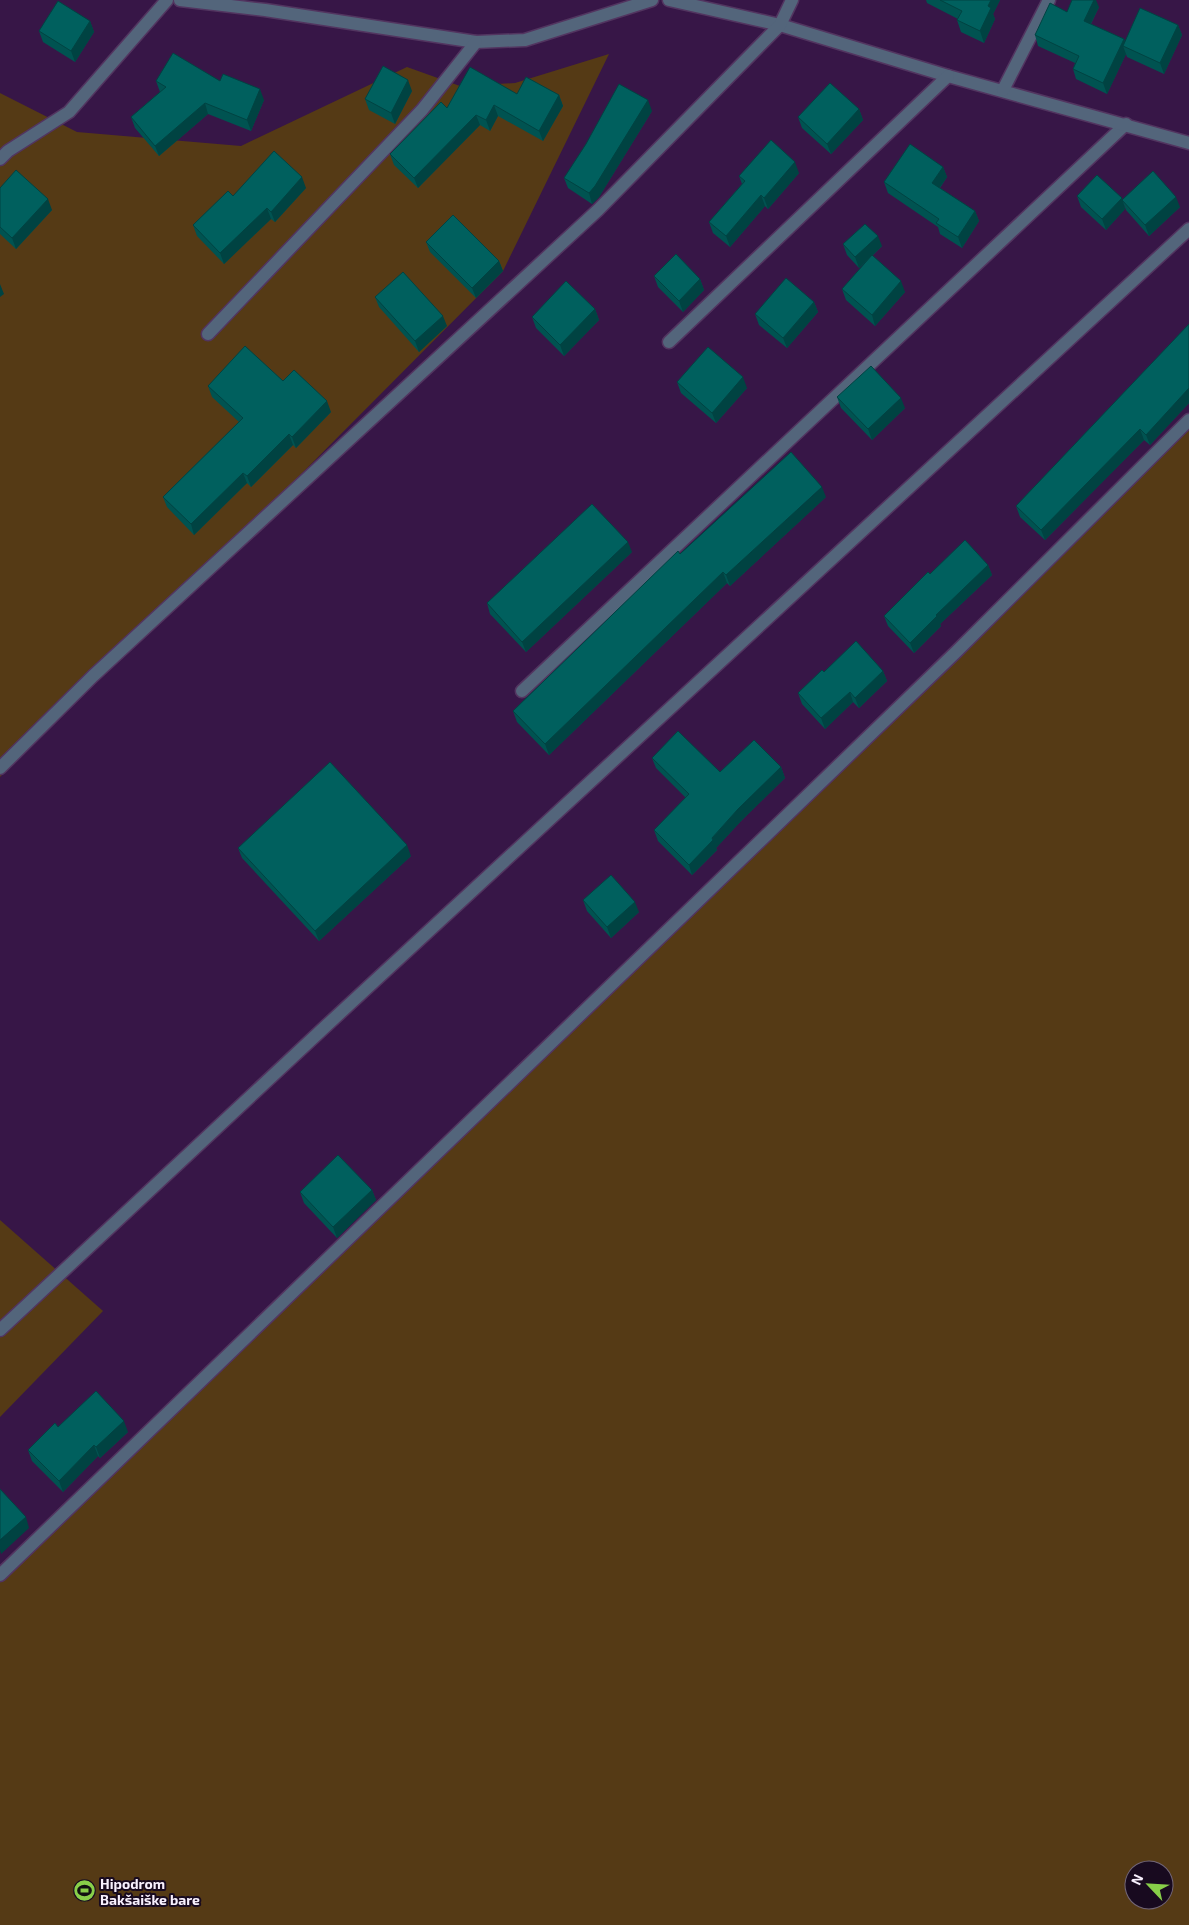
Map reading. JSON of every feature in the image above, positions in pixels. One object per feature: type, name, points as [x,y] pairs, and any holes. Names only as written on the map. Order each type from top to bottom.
[{"type":"street","points":[[0,159],[8,151],[69,112],[167,0]]},
{"type":"street","points":[[180,0],[268,5],[476,42],[525,40],[652,0]]},
{"type":"street","points":[[669,0],[780,25],[948,76],[1189,143]]},
{"type":"street","points":[[0,768],[93,676],[598,210],[780,25],[792,0]]},
{"type":"street","points":[[1003,90],[1049,0]]},
{"type":"street","points":[[208,334],[422,110],[476,42]]},
{"type":"street","points":[[669,342],[948,76]]},
{"type":"street","points":[[522,691],[1126,124]]},
{"type":"street","points":[[0,1330],[327,1025],[1189,229]]},
{"type":"street","points":[[0,1575],[956,652],[1189,420]]},
{"type":"shaded area","points":[[609,54],[503,271],[0,777],[0,93],[77,132],[241,146],[407,67],[460,86],[515,83]]},
{"type":"shaded area","points":[[1189,430],[1189,1925],[0,1925],[0,1566],[1126,484]]},
{"type":"shaded area","points":[[0,1220],[103,1311],[0,1417]]},
{"type":"building","points":[[940,0],[991,0],[988,6],[991,8],[980,31],[957,20],[962,11]]},
{"type":"building","points":[[1072,0],[1094,0],[1084,21],[1124,39],[1103,83],[1073,69],[1079,56],[1035,35],[1050,3],[1067,12]]},
{"type":"building","points":[[58,1],[90,21],[71,51],[39,31]]},
{"type":"building","points":[[1140,8],[1178,25],[1160,63],[1123,46]]},
{"type":"building","points":[[173,53],[220,81],[223,74],[260,89],[247,120],[205,103],[155,146],[131,117],[166,87],[156,81]]},
{"type":"building","points":[[383,66],[408,80],[391,113],[365,99]]},
{"type":"building","points":[[470,67],[517,94],[526,77],[559,95],[539,131],[494,105],[486,120],[476,115],[414,178],[390,154],[441,102],[447,108]]},
{"type":"building","points":[[830,83],[859,109],[827,144],[798,117]]},
{"type":"building","points":[[619,84],[648,100],[589,193],[564,178],[586,144]]},
{"type":"building","points":[[771,140],[795,162],[764,198],[761,195],[726,236],[709,222],[745,181],[739,176]]},
{"type":"building","points":[[910,144],[943,167],[932,183],[975,211],[958,237],[936,223],[939,219],[884,182]]},
{"type":"building","points":[[274,151],[302,177],[271,212],[267,208],[220,253],[193,225],[228,191],[233,196]]},
{"type":"building","points":[[16,170],[48,199],[12,238],[0,227],[0,188]]},
{"type":"building","points":[[1153,171],[1176,197],[1145,225],[1122,200]]},
{"type":"building","points":[[1097,175],[1122,198],[1102,219],[1077,196]]},
{"type":"building","points":[[453,215],[499,261],[472,288],[426,242]]},
{"type":"building","points":[[865,224],[878,236],[855,257],[843,244]]},
{"type":"building","points":[[676,254],[700,279],[679,301],[654,276]]},
{"type":"building","points":[[872,255],[901,281],[872,315],[842,289]]},
{"type":"building","points":[[403,272],[443,316],[415,341],[375,297]]},
{"type":"building","points":[[786,278],[814,302],[783,338],[755,314]]},
{"type":"building","points":[[566,281],[595,309],[560,345],[532,317]]},
{"type":"building","points":[[1189,324],[1189,388],[1146,435],[1140,429],[1041,530],[1016,506]]},
{"type":"building","points":[[245,346],[283,381],[294,370],[327,401],[292,437],[289,434],[247,476],[243,473],[191,524],[163,497],[243,418],[208,386]]},
{"type":"building","points":[[708,347],[743,377],[712,413],[677,382]]},
{"type":"building","points":[[871,366],[901,398],[868,429],[837,397]]},
{"type":"building","points":[[791,452],[822,487],[726,575],[723,572],[545,744],[513,711],[678,551],[680,554]]},
{"type":"building","points":[[592,504],[628,542],[522,642],[487,603]]},
{"type":"building","points":[[965,540],[988,565],[910,643],[884,616],[928,572],[930,574]]},
{"type":"building","points":[[856,641],[883,671],[855,698],[850,692],[821,718],[798,693],[822,670],[824,672]]},
{"type":"building","points":[[678,731],[720,772],[754,740],[781,767],[738,809],[712,838],[713,840],[689,865],[654,830],[689,794],[652,758]]},
{"type":"building","points":[[330,762],[407,845],[315,931],[238,848]]},
{"type":"building","points":[[611,875],[635,902],[607,927],[583,900]]},
{"type":"building","points":[[338,1155],[372,1190],[333,1227],[300,1192]]},
{"type":"building","points":[[96,1391],[124,1421],[96,1447],[94,1445],[59,1481],[28,1450],[55,1423],[58,1427]]},
{"type":"building","points":[[0,1489],[26,1517],[0,1540]]},
{"type":"place","name":"Hipodrom Bakšaiške bare","points":[[84,1891]]}]
